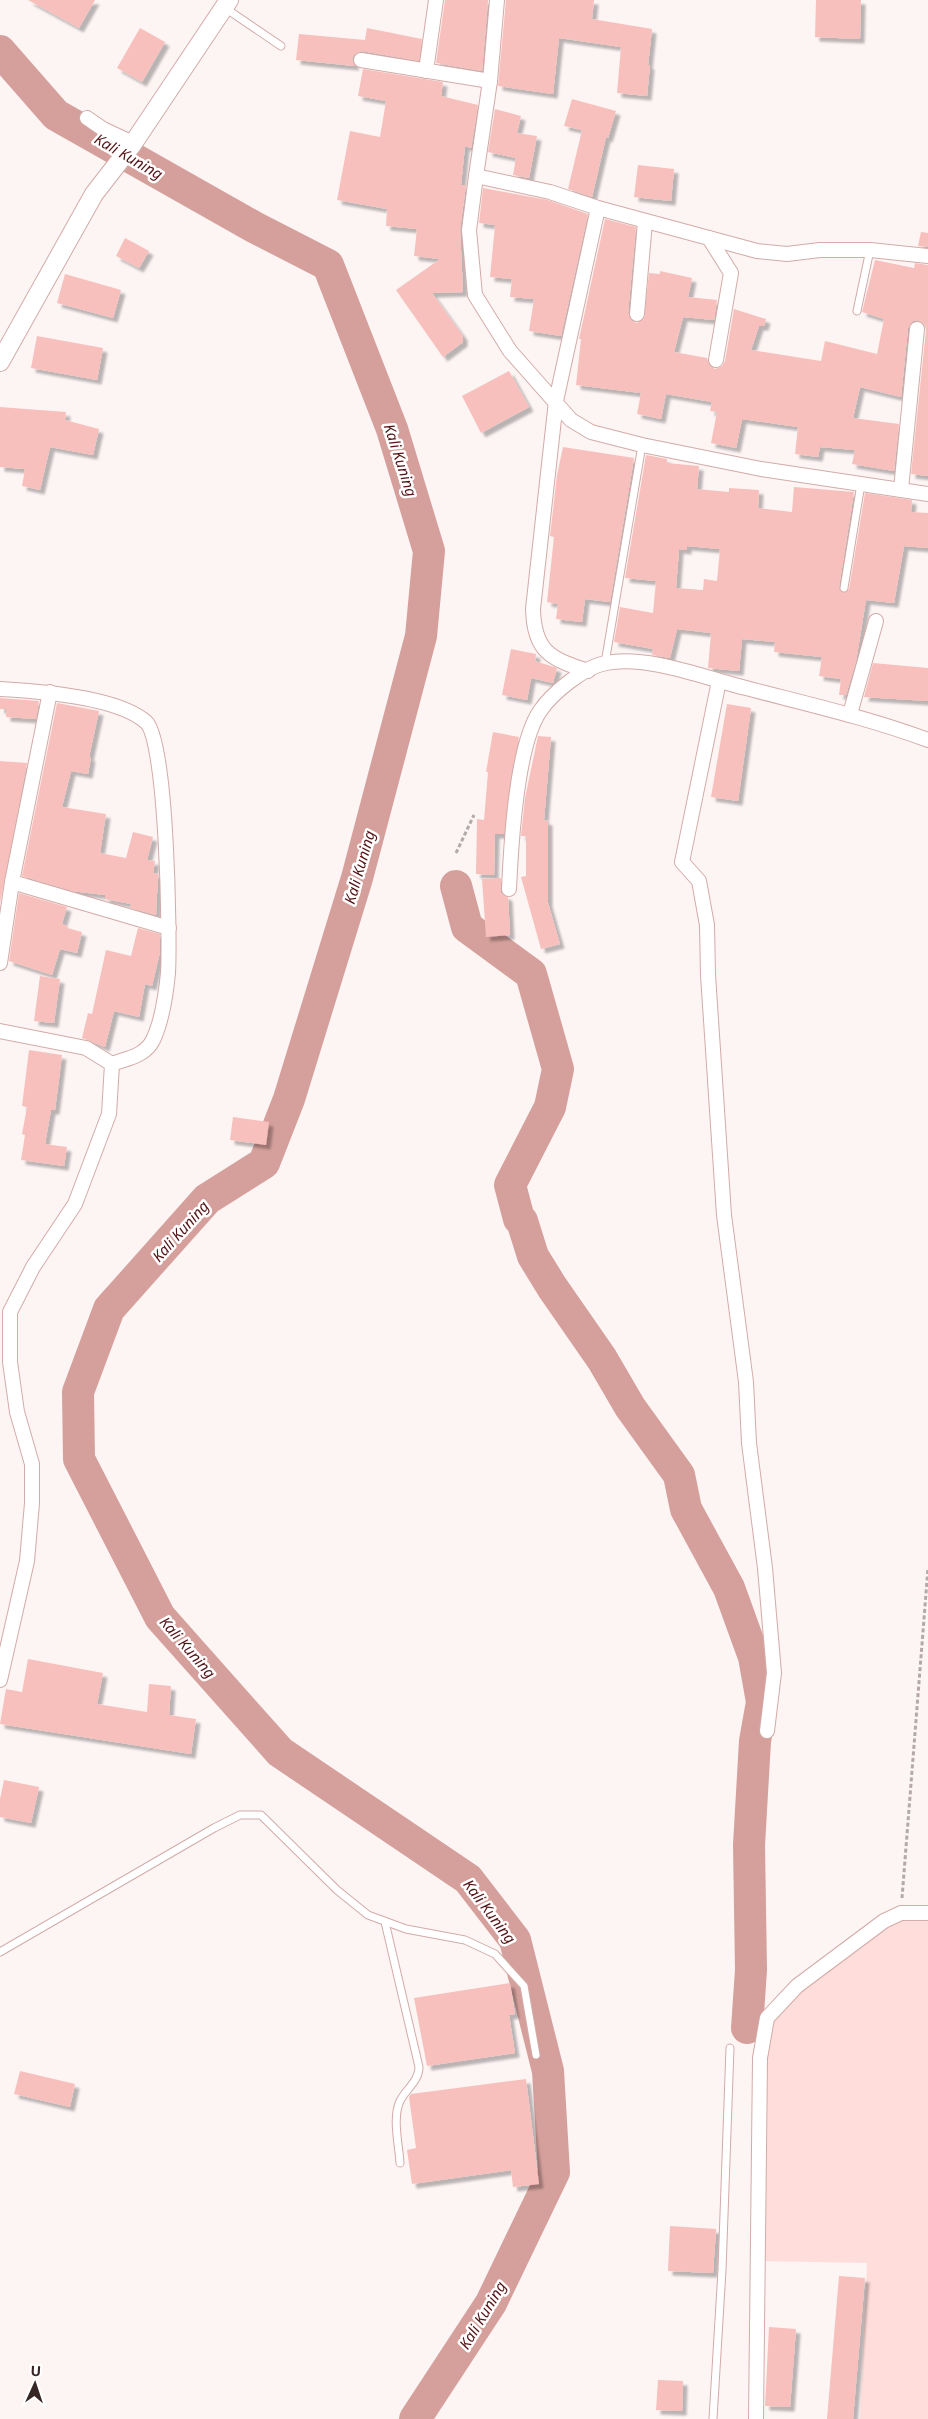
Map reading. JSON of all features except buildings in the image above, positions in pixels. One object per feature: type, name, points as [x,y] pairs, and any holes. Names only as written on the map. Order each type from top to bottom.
[{"type":"street","points":[[426,71],[436,0]]},
{"type":"street","points":[[497,0],[490,81],[469,230],[475,294],[510,351],[571,420],[591,432],[642,446],[761,469],[928,494]]},
{"type":"street","points":[[0,362],[94,194],[133,144],[227,4]]},
{"type":"street","points":[[361,60],[490,81]]},
{"type":"street","points":[[87,118],[103,129],[133,144]]},
{"type":"street","points":[[476,176],[550,192],[645,222],[756,251],[787,254],[820,250],[870,250],[928,256]]},
{"type":"street","points":[[588,671],[568,664],[541,647],[533,629],[532,609],[556,401],[598,208]]},
{"type":"street","points":[[637,314],[645,222]]},
{"type":"street","points":[[709,238],[731,272],[716,360]]},
{"type":"street","points":[[901,489],[917,328]]},
{"type":"street","points":[[850,714],[876,621]]},
{"type":"street","points":[[508,889],[512,828],[528,737],[539,712],[557,691],[588,671],[605,663],[656,665],[850,714],[928,740]]},
{"type":"street","points":[[719,681],[682,862],[699,880],[707,925],[708,975],[724,1216],[746,1382],[749,1443],[765,1568],[774,1673],[767,1731]]},
{"type":"street","points":[[0,689],[50,692],[90,700],[134,714],[148,723],[156,743],[167,858],[168,976],[159,1023],[153,1040],[144,1052],[112,1064]]},
{"type":"street","points":[[0,963],[1,942],[12,882],[50,692]]},
{"type":"street","points":[[12,882],[169,928]]},
{"type":"street","points":[[0,1031],[86,1048],[112,1064]]},
{"type":"street","points":[[0,1680],[27,1561],[32,1503],[32,1464],[17,1412],[10,1362],[10,1312],[32,1267],[75,1204],[110,1114],[112,1064]]},
{"type":"street","points":[[756,2419],[760,2058],[767,2018],[797,1986],[884,1921],[901,1913],[928,1913]]},
{"type":"lane","points":[[227,4],[280,46]]},
{"type":"lane","points":[[857,311],[870,250]]},
{"type":"lane","points":[[605,663],[642,446]]},
{"type":"lane","points":[[844,588],[861,484]]},
{"type":"lane","points":[[0,1952],[214,1828],[240,1815],[261,1815],[337,1890],[368,1915],[406,1929],[464,1940],[495,1954],[524,1986],[536,2055]]},
{"type":"lane","points":[[386,1922],[420,2067],[417,2077],[400,2101],[397,2113],[400,2163]]},
{"type":"lane","points":[[714,2419],[722,2270],[730,2048]]},
{"type":"path","points":[[456,853],[474,815]]},
{"type":"path","points":[[901,1913],[928,1568]]},
{"type":"shaded area","points":[[901,1913],[928,1915],[928,2419],[860,2419],[867,2263],[758,2261],[767,2018]]},
{"type":"waterway","name":"Kali Kuning","points":[[0,51],[56,115],[254,227],[328,265],[392,429],[429,551],[421,636],[357,878],[289,1099],[264,1163],[207,1199],[109,1309],[78,1392],[79,1459],[160,1617],[280,1752],[468,1879],[515,1940],[548,2071],[554,2172],[491,2303],[415,2419]]},
{"type":"waterway","points":[[456,886],[467,927],[531,974],[558,1069],[550,1107],[510,1185],[519,1219],[522,1221],[533,1256],[602,1359],[630,1407],[679,1475],[686,1509],[729,1588],[754,1657],[762,1702],[755,1741],[749,1845],[751,1970],[747,2028]]}]
